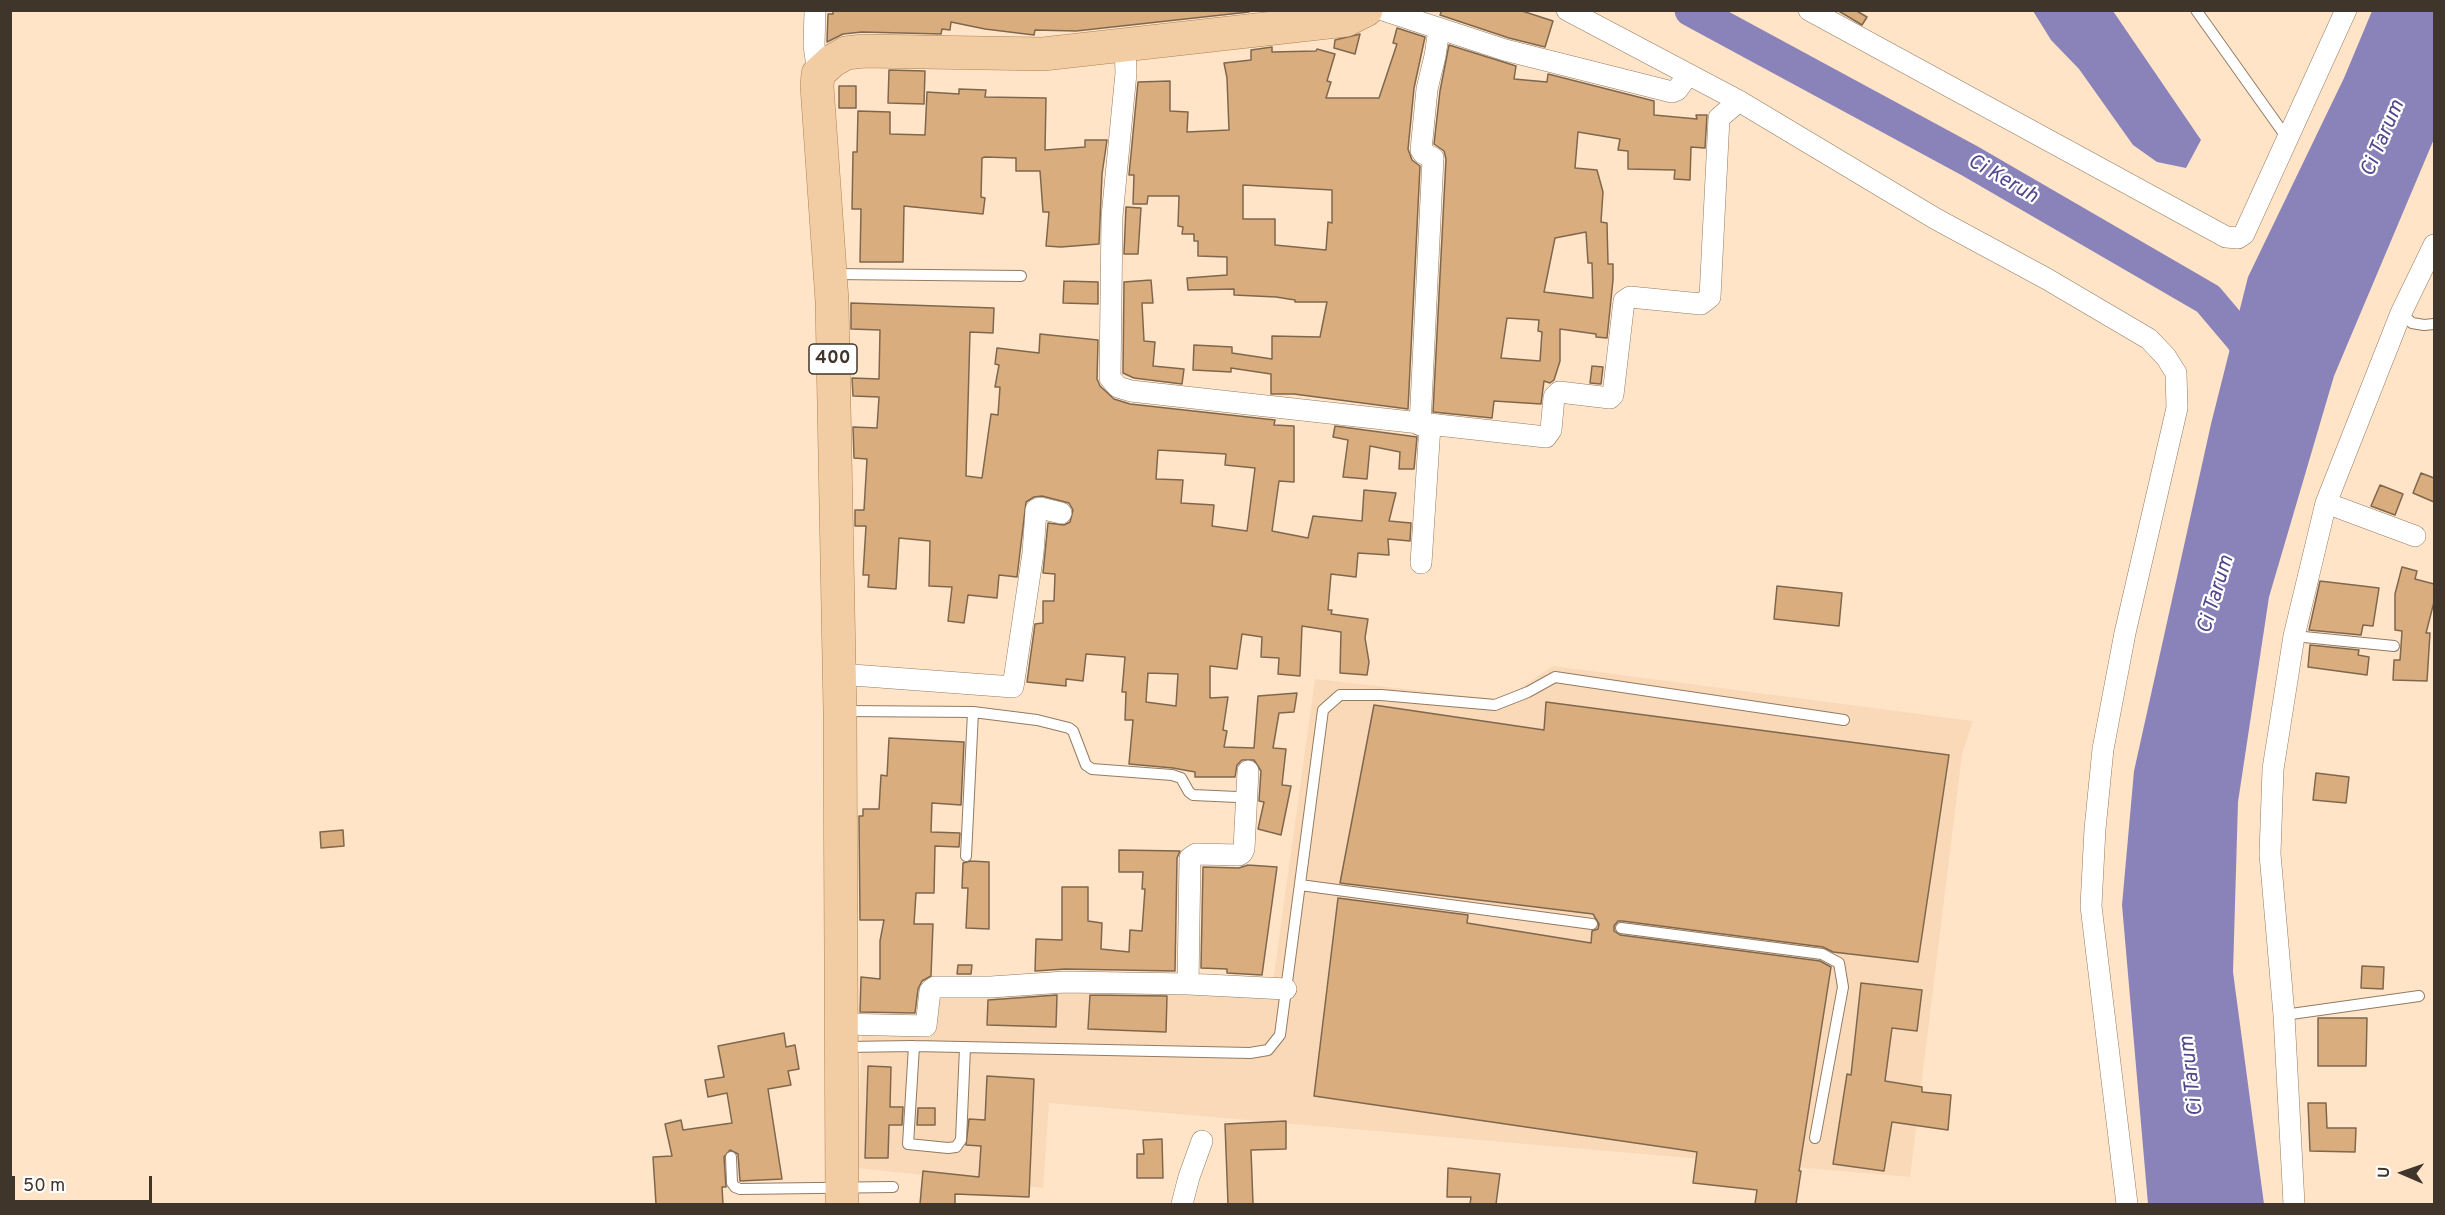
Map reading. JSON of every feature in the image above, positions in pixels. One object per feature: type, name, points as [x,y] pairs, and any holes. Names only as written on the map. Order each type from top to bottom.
[{"type":"main road","points":[[818,74],[832,61],[846,53],[864,51],[1043,54],[1346,20],[1366,10]]},
{"type":"main road","name":"400","points":[[818,74],[832,301],[840,711],[842,1196]]},
{"type":"street","points":[[815,10],[813,45],[818,74]]},
{"type":"street","points":[[1383,10],[1505,50],[1672,92],[1677,90],[1688,75]]},
{"type":"street","points":[[1567,10],[1739,101],[1936,219],[2047,279],[2149,339],[2166,357],[2176,374],[2179,390],[2177,408],[2125,633],[2103,748],[2094,829],[2091,906],[2127,1204]]},
{"type":"street","points":[[1809,10],[2226,237],[2238,238],[2244,234],[2346,10]]},
{"type":"street","points":[[1421,563],[1433,158],[1421,150],[1427,89],[1439,30]]},
{"type":"street","points":[[1125,46],[1126,73],[1112,217],[1110,378],[1118,387],[1131,391],[1546,437],[1551,430],[1554,397],[1560,392],[1610,398],[1613,395],[1624,301],[1630,297],[1701,304],[1710,297],[1719,118],[1739,101]]},
{"type":"street","points":[[2294,1204],[2284,1015],[2270,854],[2273,769],[2294,636],[2326,503],[2401,313],[2434,245]]},
{"type":"street","points":[[2326,503],[2415,536]]},
{"type":"street","points":[[839,674],[1013,687],[1034,554],[1036,510],[1040,508],[1061,513]]},
{"type":"street","points":[[1188,984],[1190,858],[1196,854],[1239,855],[1242,853],[1248,771]]},
{"type":"street","points":[[840,1036],[926,1026],[931,990],[935,987],[991,987],[1065,982],[1188,984],[1286,989]]},
{"type":"street","points":[[1182,1204],[1185,1186],[1202,1141]]},
{"type":"lane","points":[[2196,10],[2287,138]]},
{"type":"lane","points":[[829,274],[1021,276]]},
{"type":"lane","points":[[2401,313],[2412,323],[2424,326],[2434,324]]},
{"type":"lane","points":[[2294,636],[2394,646]]},
{"type":"lane","points":[[840,1036],[914,1046],[965,1048],[1260,1052],[1274,1045],[1280,1035],[1323,710],[1340,695],[1381,695],[1495,705],[1528,692],[1555,677],[1844,720]]},
{"type":"lane","points":[[840,711],[973,712],[1037,720],[1073,731],[1086,765],[1092,769],[1172,775],[1181,778],[1193,795],[1237,796]]},
{"type":"lane","points":[[966,856],[973,712]]},
{"type":"lane","points":[[1300,885],[1592,924]]},
{"type":"lane","points":[[1621,928],[1822,954],[1839,963],[1843,987],[1815,1138]]},
{"type":"lane","points":[[2284,1015],[2419,996]]},
{"type":"lane","points":[[914,1046],[908,1144],[948,1148],[956,1147],[961,1140],[965,1048]]},
{"type":"lane","points":[[732,1157],[732,1183],[740,1189],[842,1196],[893,1187]]},
{"type":"shaded area","points":[[1553,666],[1973,721],[1962,754],[1910,1177],[1049,1103],[1043,1188],[857,1168],[862,1029],[935,1031],[936,992],[1272,989],[1315,679],[1503,700]]},
{"type":"water","points":[[2033,11],[2113,11],[2201,140],[2186,168],[2157,162],[2133,145],[2079,69],[2051,40]]},
{"type":"water","name":"Ci Tarum","points":[[2372,11],[2434,11],[2434,139],[2334,376],[2269,597],[2238,802],[2233,972],[2264,1204],[2148,1204],[2122,905],[2134,771],[2211,424],[2248,277],[2344,78]]},
{"type":"building","points":[[833,10],[1249,10],[1249,12],[1076,31],[1035,30],[1034,35],[951,22],[950,30],[942,29],[941,34],[862,32],[843,34],[827,42],[828,14],[833,14]]},
{"type":"building","points":[[1442,10],[1519,10],[1553,21],[1545,47],[1509,38],[1440,15]]},
{"type":"building","points":[[1837,10],[1855,10],[1867,17],[1862,25]]},
{"type":"building","points":[[1397,28],[1425,37],[1414,88],[1408,149],[1412,160],[1420,166],[1408,409],[1294,394],[1271,394],[1271,374],[1231,368],[1231,372],[1193,370],[1194,345],[1232,347],[1232,353],[1272,359],[1272,336],[1320,337],[1327,302],[1295,302],[1295,300],[1276,297],[1234,295],[1234,289],[1188,290],[1187,278],[1227,275],[1227,257],[1198,256],[1198,241],[1194,241],[1194,234],[1182,234],[1183,227],[1178,226],[1179,196],[1148,196],[1147,204],[1133,204],[1134,175],[1129,175],[1138,82],[1170,81],[1170,111],[1188,112],[1187,132],[1229,130],[1227,78],[1224,63],[1251,60],[1251,50],[1272,47],[1272,52],[1316,51],[1317,49],[1335,54],[1327,81],[1331,82],[1326,98],[1379,98],[1397,44],[1393,43]],"holes":[[[1243,185],[1332,190],[1332,223],[1328,222],[1326,250],[1275,245],[1275,219],[1243,219]]]},
{"type":"building","points":[[1360,34],[1355,54],[1334,48],[1335,40]]},
{"type":"building","points":[[1449,45],[1516,66],[1514,79],[1547,82],[1548,74],[1654,101],[1654,115],[1697,119],[1696,115],[1707,115],[1705,148],[1691,147],[1690,180],[1674,179],[1675,170],[1628,169],[1628,151],[1618,150],[1620,139],[1578,132],[1575,168],[1597,170],[1603,192],[1601,222],[1607,223],[1608,264],[1613,264],[1607,338],[1596,337],[1596,334],[1560,329],[1560,361],[1554,380],[1550,383],[1544,381],[1541,404],[1494,401],[1492,418],[1433,412],[1446,159],[1444,151],[1434,144],[1440,91]],"holes":[[[1586,232],[1588,263],[1592,263],[1593,298],[1544,292],[1555,238]],[[1507,318],[1539,320],[1538,331],[1542,332],[1540,361],[1501,358]]]},
{"type":"building","points":[[889,70],[925,71],[924,104],[888,103]]},
{"type":"building","points":[[839,86],[856,86],[856,108],[839,108]]},
{"type":"building","points":[[959,89],[986,90],[985,97],[1046,98],[1045,150],[1085,147],[1085,140],[1107,140],[1102,174],[1099,244],[1046,246],[1049,212],[1043,212],[1040,171],[1016,171],[1016,158],[985,157],[982,158],[981,197],[985,198],[983,214],[904,206],[903,262],[860,262],[861,209],[852,209],[853,152],[857,152],[858,111],[890,112],[890,134],[925,135],[927,92],[959,94]]},
{"type":"building","points":[[1126,207],[1141,208],[1138,254],[1124,254]]},
{"type":"building","points":[[1151,280],[1153,303],[1142,303],[1144,341],[1155,342],[1153,366],[1184,369],[1182,384],[1134,378],[1123,373],[1124,282]]},
{"type":"building","points":[[1064,281],[1098,282],[1098,304],[1063,303]]},
{"type":"building","points":[[851,303],[994,308],[993,333],[970,332],[966,476],[982,478],[991,414],[998,415],[1000,387],[995,387],[999,365],[995,364],[997,348],[1039,353],[1040,334],[1098,340],[1097,379],[1100,386],[1114,399],[1130,404],[1275,420],[1274,425],[1294,426],[1294,482],[1279,481],[1272,531],[1308,538],[1313,516],[1362,521],[1364,490],[1396,493],[1389,521],[1411,523],[1410,541],[1388,539],[1389,555],[1358,553],[1356,577],[1331,574],[1328,610],[1332,610],[1331,614],[1368,619],[1365,638],[1369,662],[1367,675],[1340,673],[1341,632],[1302,626],[1300,676],[1278,674],[1279,658],[1261,657],[1262,637],[1242,634],[1237,669],[1210,666],[1210,698],[1228,697],[1223,730],[1227,731],[1224,747],[1254,748],[1258,696],[1297,693],[1294,712],[1279,713],[1273,748],[1286,749],[1282,785],[1291,786],[1281,835],[1258,829],[1264,802],[1259,801],[1261,771],[1254,760],[1242,760],[1237,765],[1235,777],[1195,777],[1195,772],[1129,764],[1133,720],[1125,720],[1126,692],[1122,692],[1125,657],[1086,654],[1083,681],[1066,679],[1066,686],[1027,682],[1035,624],[1043,623],[1043,601],[1054,601],[1055,574],[1043,573],[1048,523],[1064,525],[1070,522],[1073,510],[1069,503],[1042,496],[1034,497],[1026,502],[1017,577],[999,575],[997,598],[968,595],[964,623],[948,621],[952,587],[929,586],[930,541],[899,538],[896,589],[868,587],[869,575],[863,575],[866,526],[855,526],[855,510],[864,510],[867,459],[854,458],[853,427],[877,428],[879,397],[853,396],[852,378],[879,379],[880,330],[851,329]],"holes":[[[1158,450],[1226,454],[1225,465],[1255,468],[1247,531],[1212,526],[1214,505],[1181,503],[1183,480],[1156,479]],[[1148,673],[1178,674],[1176,706],[1146,702]]]},
{"type":"building","points":[[1592,366],[1603,367],[1601,384],[1590,383]]},
{"type":"building","points":[[1335,426],[1417,437],[1414,469],[1399,469],[1400,452],[1370,446],[1367,479],[1343,477],[1348,440],[1333,437]]},
{"type":"building","points":[[2421,473],[2434,478],[2434,502],[2413,493]]},
{"type":"building","points":[[2380,485],[2403,494],[2395,515],[2371,506]]},
{"type":"building","points":[[2402,567],[2417,571],[2415,579],[2434,584],[2434,602],[2426,633],[2430,633],[2427,681],[2393,680],[2394,660],[2400,660],[2402,631],[2395,630],[2395,594]]},
{"type":"building","points":[[2320,581],[2379,588],[2373,626],[2363,625],[2361,635],[2309,630]]},
{"type":"building","points":[[1777,586],[1842,593],[1839,626],[1774,619]]},
{"type":"building","points":[[2310,645],[2359,650],[2358,655],[2369,657],[2367,675],[2308,667]]},
{"type":"building","points":[[1546,702],[1949,755],[1918,962],[1833,952],[1823,947],[1622,921],[1618,921],[1614,926],[1614,931],[1620,935],[1820,961],[1831,967],[1799,1171],[1801,1171],[1796,1204],[1755,1204],[1757,1190],[1693,1183],[1697,1152],[1314,1096],[1338,898],[1468,915],[1467,923],[1591,943],[1592,931],[1598,929],[1599,924],[1593,914],[1340,883],[1374,705],[1544,730]]},
{"type":"building","points":[[889,738],[964,742],[961,805],[932,803],[931,832],[960,833],[959,847],[935,846],[934,893],[916,893],[914,924],[933,924],[931,976],[922,981],[918,989],[915,1013],[860,1012],[861,977],[880,979],[880,941],[884,920],[860,920],[859,816],[863,816],[863,809],[879,809],[881,775],[887,776]]},
{"type":"building","points":[[2316,773],[2349,777],[2346,803],[2313,800]]},
{"type":"building","points":[[343,830],[344,846],[321,848],[320,832]]},
{"type":"building","points":[[1119,850],[1180,851],[1177,858],[1175,971],[1065,969],[1035,971],[1036,939],[1062,940],[1062,887],[1088,887],[1088,921],[1102,923],[1101,949],[1129,952],[1130,930],[1142,931],[1145,889],[1142,889],[1143,872],[1119,872]]},
{"type":"building","points":[[989,862],[989,929],[966,928],[968,888],[962,888],[963,863]]},
{"type":"building","points":[[1248,865],[1277,867],[1262,975],[1227,973],[1227,969],[1201,968],[1203,867],[1239,868]]},
{"type":"building","points":[[958,965],[972,965],[971,974],[957,974]]},
{"type":"building","points":[[2362,966],[2384,967],[2383,989],[2361,988]]},
{"type":"building","points":[[1861,983],[1922,990],[1917,1031],[1892,1028],[1885,1081],[1922,1087],[1922,1092],[1951,1095],[1948,1130],[1892,1122],[1884,1171],[1833,1164],[1847,1074],[1851,1075]]},
{"type":"building","points":[[1057,995],[1056,1027],[987,1025],[988,1000]]},
{"type":"building","points":[[1090,995],[1167,996],[1166,1032],[1088,1029]]},
{"type":"building","points":[[2318,1018],[2367,1018],[2366,1066],[2318,1066]]},
{"type":"building","points":[[784,1033],[786,1047],[795,1045],[799,1069],[788,1071],[791,1085],[768,1089],[782,1179],[740,1181],[738,1154],[730,1150],[724,1157],[726,1187],[722,1187],[723,1204],[656,1204],[653,1157],[672,1156],[665,1124],[681,1120],[683,1130],[732,1123],[727,1093],[708,1097],[705,1080],[724,1077],[718,1046]]},
{"type":"building","points":[[868,1066],[891,1067],[890,1107],[903,1107],[902,1125],[889,1125],[888,1158],[865,1158]]},
{"type":"building","points":[[987,1076],[1034,1079],[1029,1197],[955,1194],[955,1204],[920,1204],[923,1171],[979,1177],[981,1146],[966,1145],[969,1119],[985,1120]]},
{"type":"building","points":[[2308,1103],[2326,1103],[2327,1128],[2356,1128],[2355,1152],[2310,1151]]},
{"type":"building","points":[[918,1108],[935,1108],[935,1125],[917,1125]]},
{"type":"building","points":[[1286,1121],[1286,1149],[1251,1150],[1253,1204],[1228,1204],[1225,1124]]},
{"type":"building","points":[[1162,1139],[1163,1178],[1137,1178],[1137,1154],[1144,1154],[1143,1140]]},
{"type":"building","points":[[1448,1168],[1500,1174],[1496,1204],[1470,1204],[1471,1197],[1447,1197]]},
{"type":"waterway","name":"Ci Keruh","points":[[1691,10],[1970,161],[2208,299],[2241,338],[2261,368]]}]
